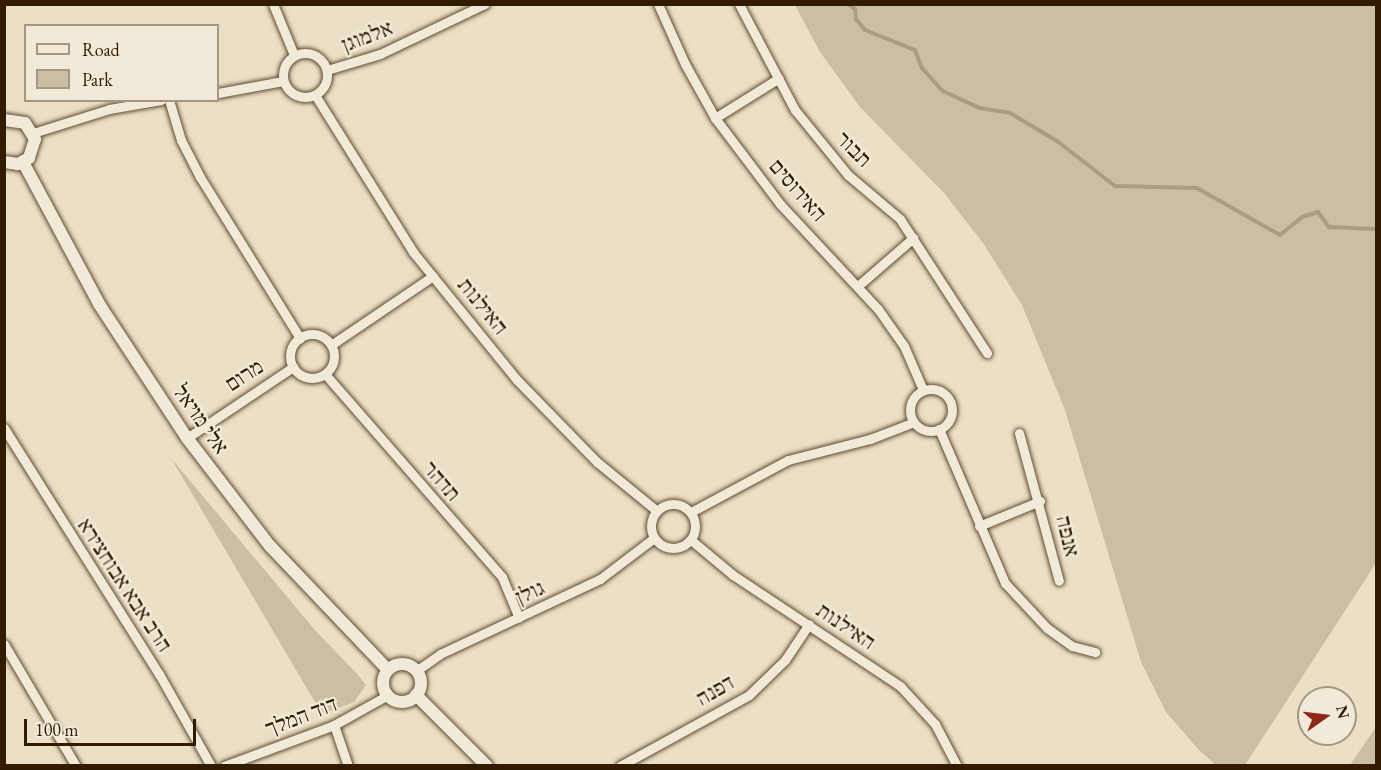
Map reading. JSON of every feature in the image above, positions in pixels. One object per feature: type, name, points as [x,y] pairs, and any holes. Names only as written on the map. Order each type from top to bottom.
[{"type":"street","points":[[273,4],[294,56]]},
{"type":"street","name":"אלמוגן","points":[[327,70],[380,54],[485,4]]},
{"type":"street","name":"האירוסים","points":[[658,4],[685,64],[715,118],[780,204],[859,285],[904,346],[924,390]]},
{"type":"street","name":"תבור","points":[[739,4],[779,78],[820,143],[848,175],[900,219],[987,353]]},
{"type":"street","points":[[314,55],[327,70],[324,87],[315,95],[293,94],[284,81],[284,69],[294,56],[314,55]]},
{"type":"street","points":[[715,118],[779,78]]},
{"type":"street","points":[[219,93],[284,81]]},
{"type":"street","name":"האילנות","points":[[315,95],[413,252],[517,380],[597,462],[657,511]]},
{"type":"street","points":[[33,133],[109,109],[149,102]]},
{"type":"street","points":[[169,102],[181,140],[200,177],[300,338]]},
{"type":"street","points":[[4,120],[19,120],[33,133],[33,152],[23,162],[4,162]]},
{"type":"street","name":"אלי מויאל","points":[[23,162],[99,304],[187,438],[270,546],[387,669]]},
{"type":"street","points":[[859,285],[913,238]]},
{"type":"street","points":[[331,345],[433,276]]},
{"type":"street","points":[[315,334],[331,345],[334,363],[325,374],[306,378],[293,367],[291,350],[300,338],[315,334]]},
{"type":"street","name":"מרום","points":[[187,438],[293,367]]},
{"type":"street","name":"תדהר","points":[[325,374],[502,577],[519,618]]},
{"type":"street","points":[[924,390],[939,390],[950,400],[952,414],[939,429],[928,431],[914,422],[912,402],[924,390]]},
{"type":"street","points":[[691,512],[788,460],[870,439],[914,422]]},
{"type":"street","name":"הרב אבא אבוחצירא","points":[[4,428],[159,674],[211,765]]},
{"type":"street","points":[[939,429],[1005,583],[1025,609],[1072,645],[1095,652]]},
{"type":"street","name":"אנפה","points":[[1019,433],[1040,501],[1059,581]]},
{"type":"street","name":"אנפה","points":[[979,526],[1040,501]]},
{"type":"street","points":[[674,504],[691,512],[696,526],[691,540],[681,548],[669,548],[654,538],[652,521],[657,511],[674,504]]},
{"type":"street","name":"גולן","points":[[416,671],[440,654],[600,579],[654,538]]},
{"type":"street","name":"האילנות","points":[[691,540],[733,575],[900,686],[935,724],[957,765]]},
{"type":"street","name":"דפנה","points":[[620,765],[749,695],[785,660],[809,624]]},
{"type":"street","points":[[4,644],[76,765]]},
{"type":"street","points":[[401,664],[416,671],[420,682],[416,695],[403,701],[388,695],[383,684],[387,669],[401,664]]},
{"type":"street","name":"דוד המלך","points":[[224,765],[334,725],[388,695]]},
{"type":"street","points":[[416,695],[487,765]]},
{"type":"street","points":[[334,725],[348,765]]},
{"type":"green space","points":[[795,5],[1376,5],[1376,563],[1245,765],[1216,765],[1199,750],[1166,712],[1141,662],[1065,410],[1022,305],[983,243],[944,193],[860,107],[820,52]]},
{"type":"green space","points":[[171,458],[313,628],[366,685],[354,702],[322,714]]},
{"type":"green space","points":[[1376,727],[1376,765],[1350,765]]},
{"type":"waterway","points":[[848,4],[855,9],[856,19],[865,30],[915,50],[922,68],[943,91],[979,108],[1010,113],[1057,141],[1115,186],[1197,188],[1280,235],[1302,217],[1318,212],[1329,227],[1376,229]]}]
